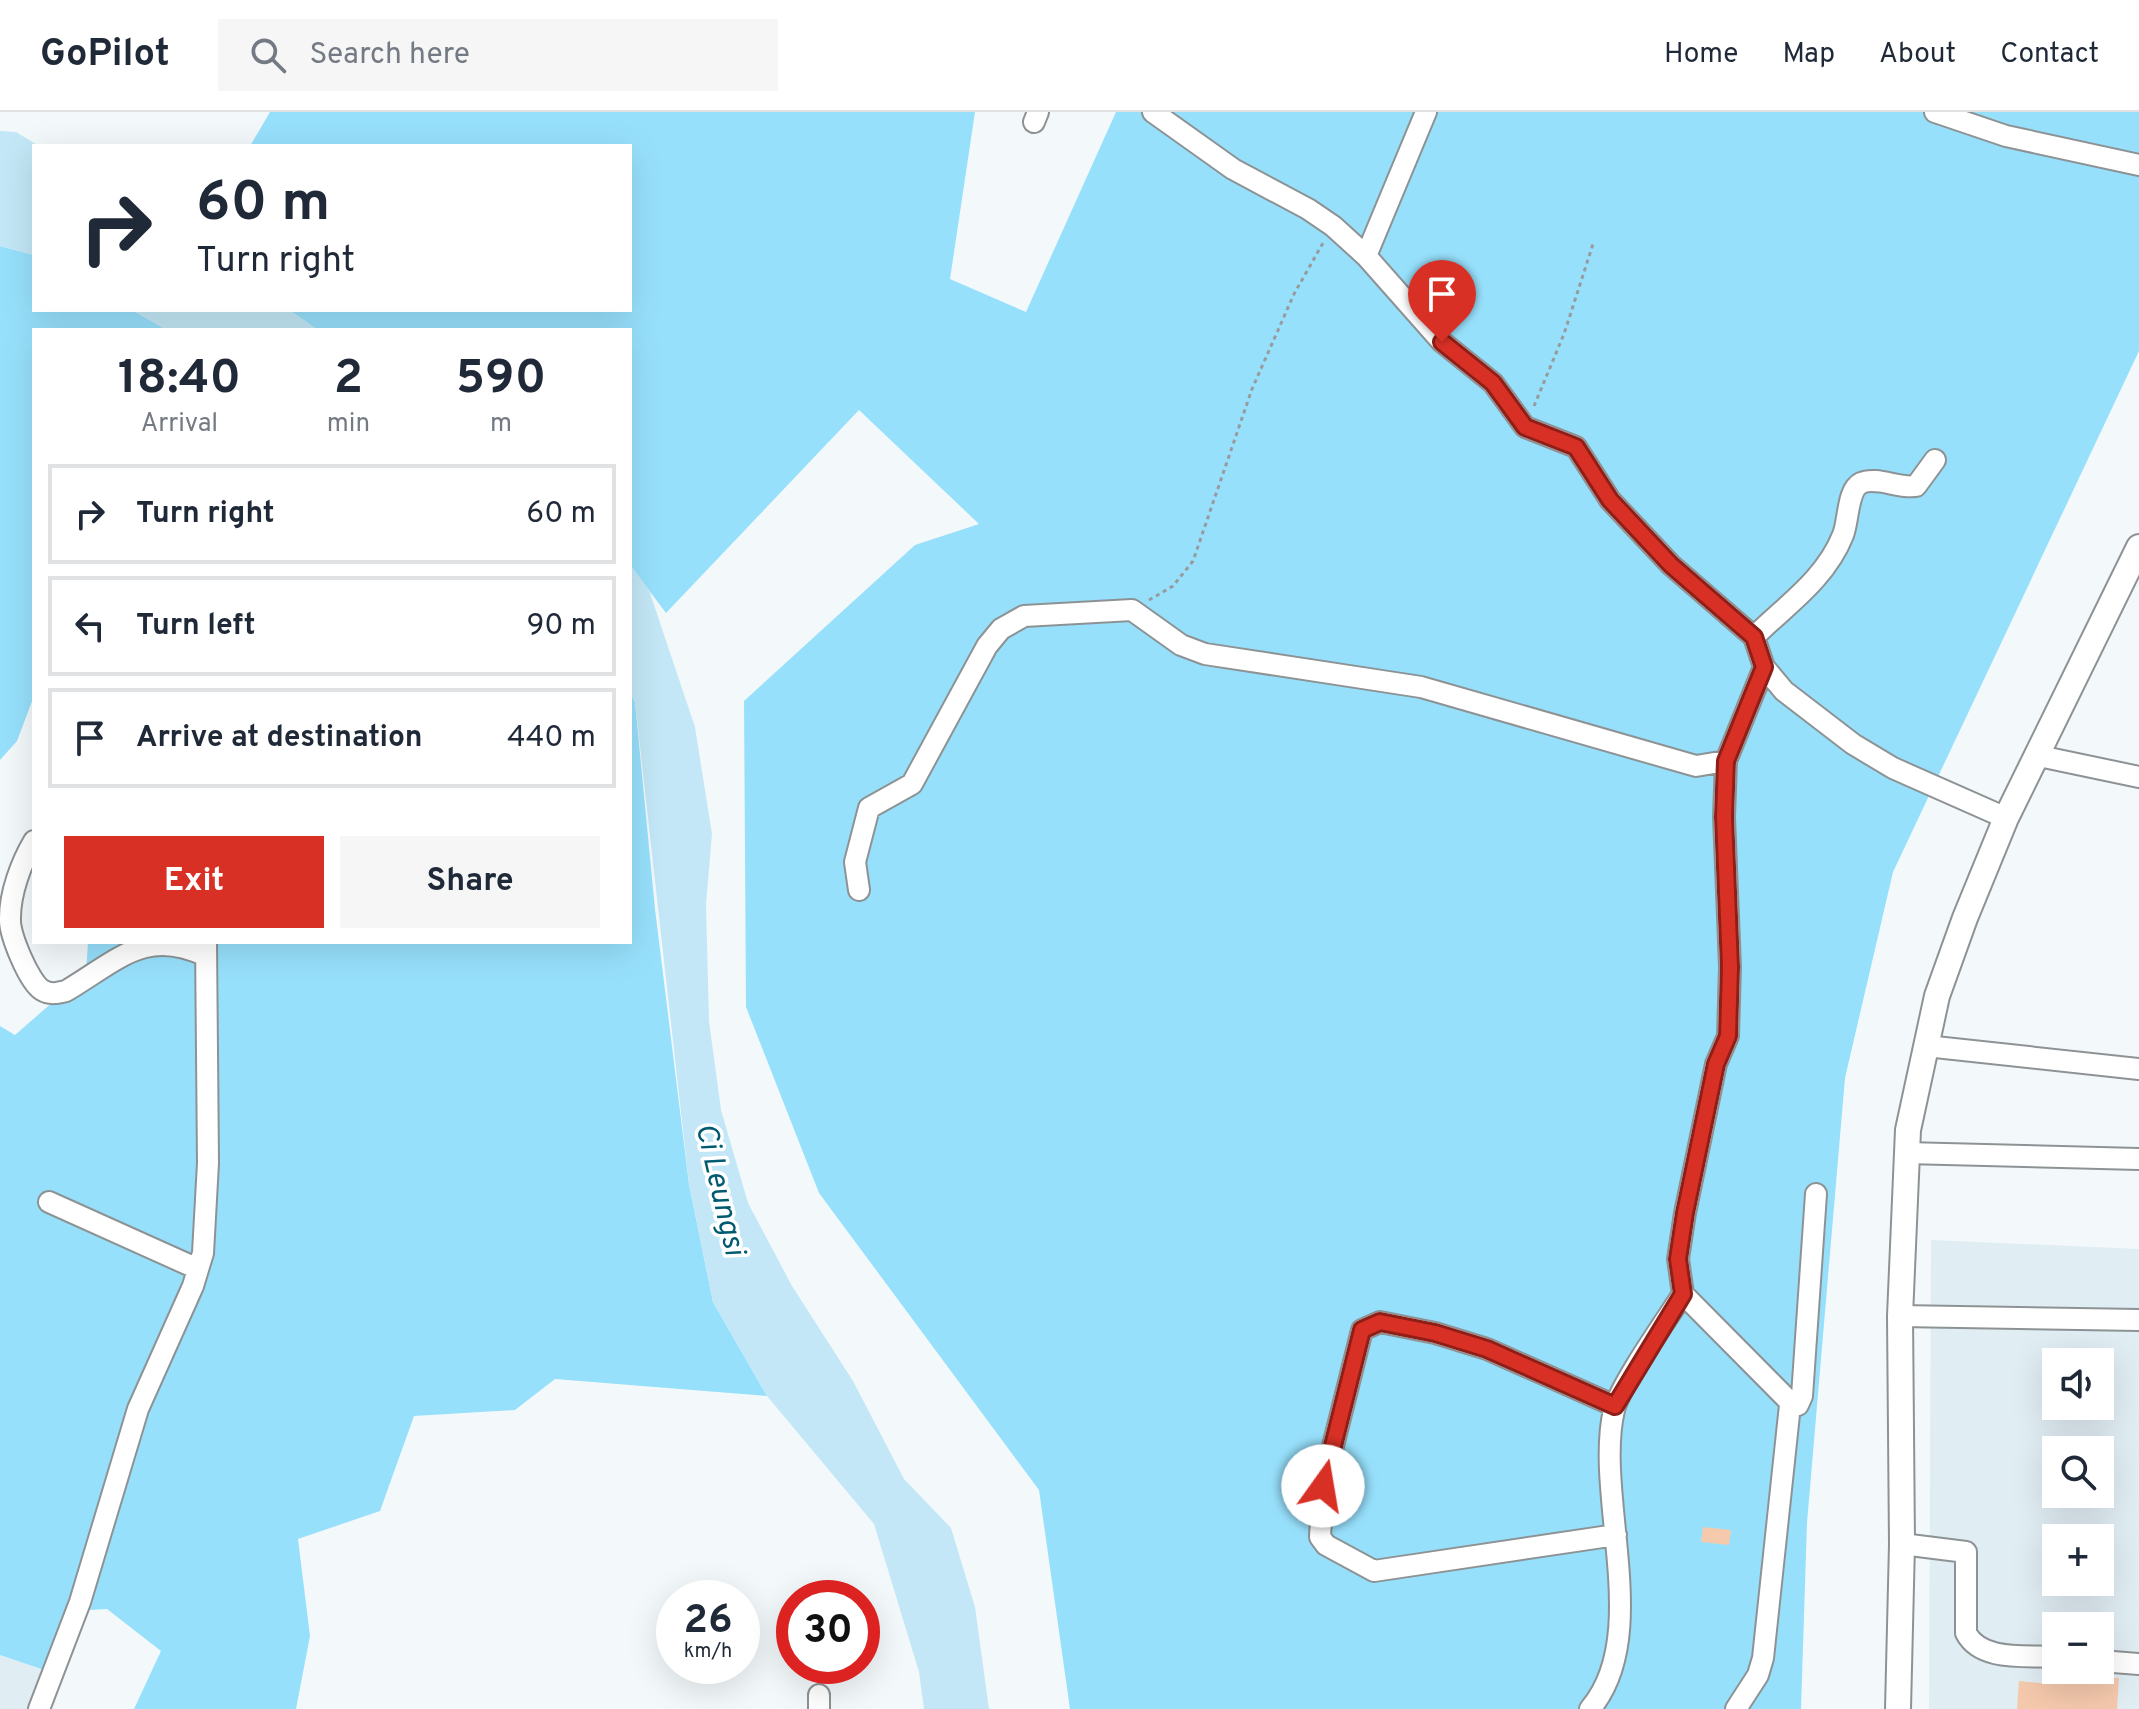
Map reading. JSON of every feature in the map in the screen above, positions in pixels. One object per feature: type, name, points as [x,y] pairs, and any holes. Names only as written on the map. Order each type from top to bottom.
[{"type":"main road","points":[[1898,1709],[1902,1544],[1900,1316],[1906,1153],[1926,1046],[1949,959],[2006,818],[2139,547]]},
{"type":"street","points":[[1153,112],[1233,169],[1333,226],[1366,256],[1442,342],[1493,383],[1525,427],[1576,447],[1610,500],[1671,565],[1754,637],[1764,667],[1784,691],[1853,744],[1893,768],[2006,818]]},
{"type":"street","points":[[1366,256],[1426,112]]},
{"type":"street","points":[[1935,112],[2006,136],[2139,165]]},
{"type":"street","points":[[1754,637],[1799,599],[1825,566],[1843,535],[1853,492],[1858,484],[1870,481],[1906,488],[1916,486],[1935,460]]},
{"type":"street","points":[[859,890],[855,862],[869,808],[912,784],[974,668],[1001,629],[1024,616],[1132,610],[1181,645],[1205,654],[1421,687],[1696,766],[1726,761]]},
{"type":"street","points":[[1764,667],[1726,761],[1724,817],[1730,967],[1728,1036],[1716,1064],[1678,1259],[1683,1294],[1790,1405],[1798,1405],[1802,1396],[1816,1194]]},
{"type":"street","points":[[2039,756],[2139,777]]},
{"type":"street","points":[[32,846],[14,891],[9,920],[35,984],[42,990],[66,991],[152,944]]},
{"type":"street","points":[[39,1709],[80,1602],[138,1409],[198,1269],[207,1234],[206,949],[180,944]]},
{"type":"street","points":[[1926,1046],[2139,1069]]},
{"type":"street","points":[[1906,1153],[2139,1159]]},
{"type":"street","points":[[49,1202],[198,1269]]},
{"type":"street","points":[[1590,1709],[1610,1669],[1619,1632],[1610,1439],[1615,1406],[1683,1294]]},
{"type":"street","points":[[1900,1316],[2139,1320]]},
{"type":"street","points":[[1615,1406],[1487,1349],[1380,1322],[1362,1330],[1358,1339],[1354,1369],[1323,1486],[1320,1537],[1326,1545],[1374,1571],[1616,1535]]},
{"type":"street","points":[[1736,1709],[1758,1675],[1763,1658],[1790,1405]]},
{"type":"street","points":[[1902,1544],[1966,1552],[1966,1633],[1972,1643],[1991,1653],[2042,1656]]},
{"type":"street","points":[[2114,1662],[2139,1664]]},
{"type":"path","points":[[1132,610],[1173,586],[1187,572],[1252,389],[1294,294],[1333,226]]},
{"type":"path","points":[[1525,427],[1564,334],[1594,241]]},
{"type":"shaded area","points":[[270,112],[975,112],[950,279],[1026,312],[1116,112],[2139,112],[2139,351],[1893,872],[1845,1078],[1807,1523],[1801,1709],[1070,1709],[1039,1490],[819,1193],[746,1007],[744,701],[915,545],[979,524],[859,410],[666,613],[632,568],[632,328],[315,328],[292,312],[632,312],[632,144],[251,144]]},
{"type":"shaded area","points":[[0,246],[32,254],[32,312],[136,312],[164,328],[32,328],[32,701],[17,741],[0,760]]},
{"type":"shaded area","points":[[632,696],[689,1184],[713,1302],[767,1396],[555,1379],[515,1410],[414,1416],[380,1511],[298,1539],[310,1636],[296,1709],[134,1709],[161,1651],[107,1609],[89,1610],[59,1675],[0,1655],[0,1026],[15,1035],[86,973],[88,944],[632,944]]},
{"type":"shaded area","points":[[1931,1240],[2139,1249],[2139,1709],[1929,1709]]},
{"type":"shaded area","points":[[0,1655],[59,1675],[41,1709],[0,1709]]},
{"type":"water","points":[[0,131],[16,132],[36,144],[32,144],[32,254],[0,246]]},
{"type":"water","points":[[136,312],[292,312],[315,328],[164,328]]},
{"type":"water","name":"Ci Leungsi","points":[[632,568],[649,590],[695,727],[712,834],[706,904],[709,1021],[721,1110],[748,1203],[792,1286],[853,1381],[904,1479],[951,1528],[975,1607],[989,1709],[924,1709],[919,1672],[874,1524],[767,1396],[713,1302],[689,1184],[632,696]]},
{"type":"building","points":[[1703,1527],[1731,1530],[1729,1545],[1701,1542]]},
{"type":"building","points":[[2114,1678],[2119,1678],[2117,1709],[2017,1709],[2019,1681],[2114,1684]]},
{"type":"route","points":[[1323,1486],[1354,1369],[1358,1339],[1362,1330],[1380,1322],[1435,1333],[1487,1349],[1615,1406],[1683,1294],[1678,1277],[1678,1259],[1685,1213],[1705,1130],[1716,1064],[1728,1036],[1730,938],[1724,817],[1726,761],[1764,667],[1754,637],[1671,565],[1610,500],[1576,447],[1525,427],[1493,383],[1442,342]]}]
